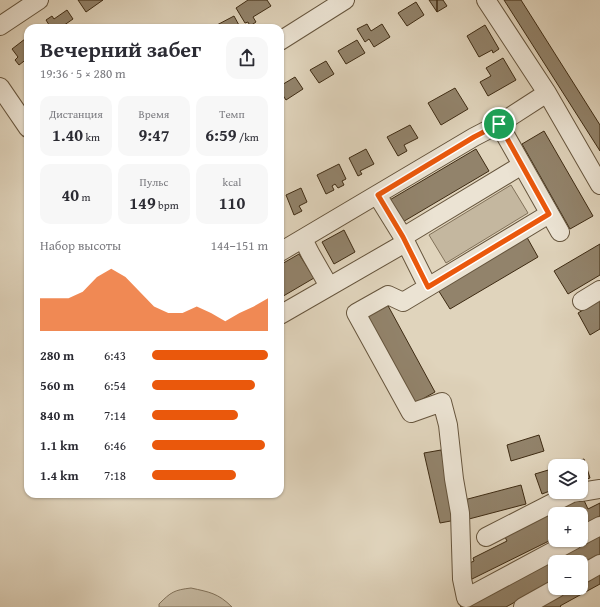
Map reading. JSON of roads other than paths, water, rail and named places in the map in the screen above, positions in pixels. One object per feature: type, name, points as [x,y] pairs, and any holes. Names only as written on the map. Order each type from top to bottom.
[{"type":"street","points":[[0,26],[39,0]]},
{"type":"street","points":[[284,38],[345,0]]},
{"type":"street","points":[[486,0],[547,93],[600,185]]},
{"type":"street","points":[[0,87],[24,122]]},
{"type":"street","points":[[284,250],[474,137],[499,124],[547,93]]},
{"type":"street","points":[[499,124],[560,232]]},
{"type":"street","points":[[284,313],[326,289],[522,165]]},
{"type":"street","points":[[378,195],[404,240],[428,287]]},
{"type":"street","points":[[549,214],[402,302],[388,295],[356,313],[411,413],[442,402],[448,425],[454,479],[460,514],[462,579],[466,598],[561,547]]},
{"type":"street","points":[[303,239],[326,281],[326,289]]},
{"type":"street","points":[[582,301],[600,290]]},
{"type":"street","points":[[588,491],[600,489]]},
{"type":"street","points":[[486,537],[560,499]]},
{"type":"street","points":[[588,532],[600,526]]},
{"type":"street","points":[[588,571],[600,564]]},
{"type":"street","points":[[523,607],[548,593]]}]
